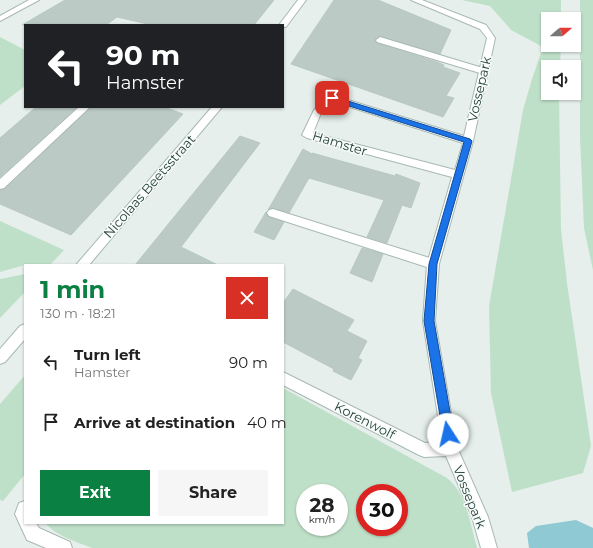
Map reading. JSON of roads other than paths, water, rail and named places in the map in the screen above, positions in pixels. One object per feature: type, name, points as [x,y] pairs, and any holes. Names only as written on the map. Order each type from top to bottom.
[{"type":"street","points":[[1,16],[35,0]]},
{"type":"street","points":[[284,24],[302,0]]},
{"type":"street","name":"Vossepark","points":[[415,0],[483,27],[491,38],[468,141],[433,264],[429,321],[450,448],[480,517],[489,548]]},
{"type":"street","points":[[380,40],[483,71]]},
{"type":"street","name":"Hamster","points":[[459,175],[307,135],[317,112],[332,98],[468,141]]},
{"type":"street","points":[[0,185],[84,108]]},
{"type":"street","name":"Nicolaas Beetsstraat","points":[[83,264],[216,108]]},
{"type":"street","points":[[273,213],[433,264]]},
{"type":"street","points":[[0,358],[24,331]]},
{"type":"street","name":"Korenwolf","points":[[284,379],[424,450],[450,448]]},
{"type":"street","points":[[28,524],[33,534],[64,548]]},
{"type":"water","points":[[576,520],[593,528],[593,548],[529,548],[527,533],[536,526]]}]
